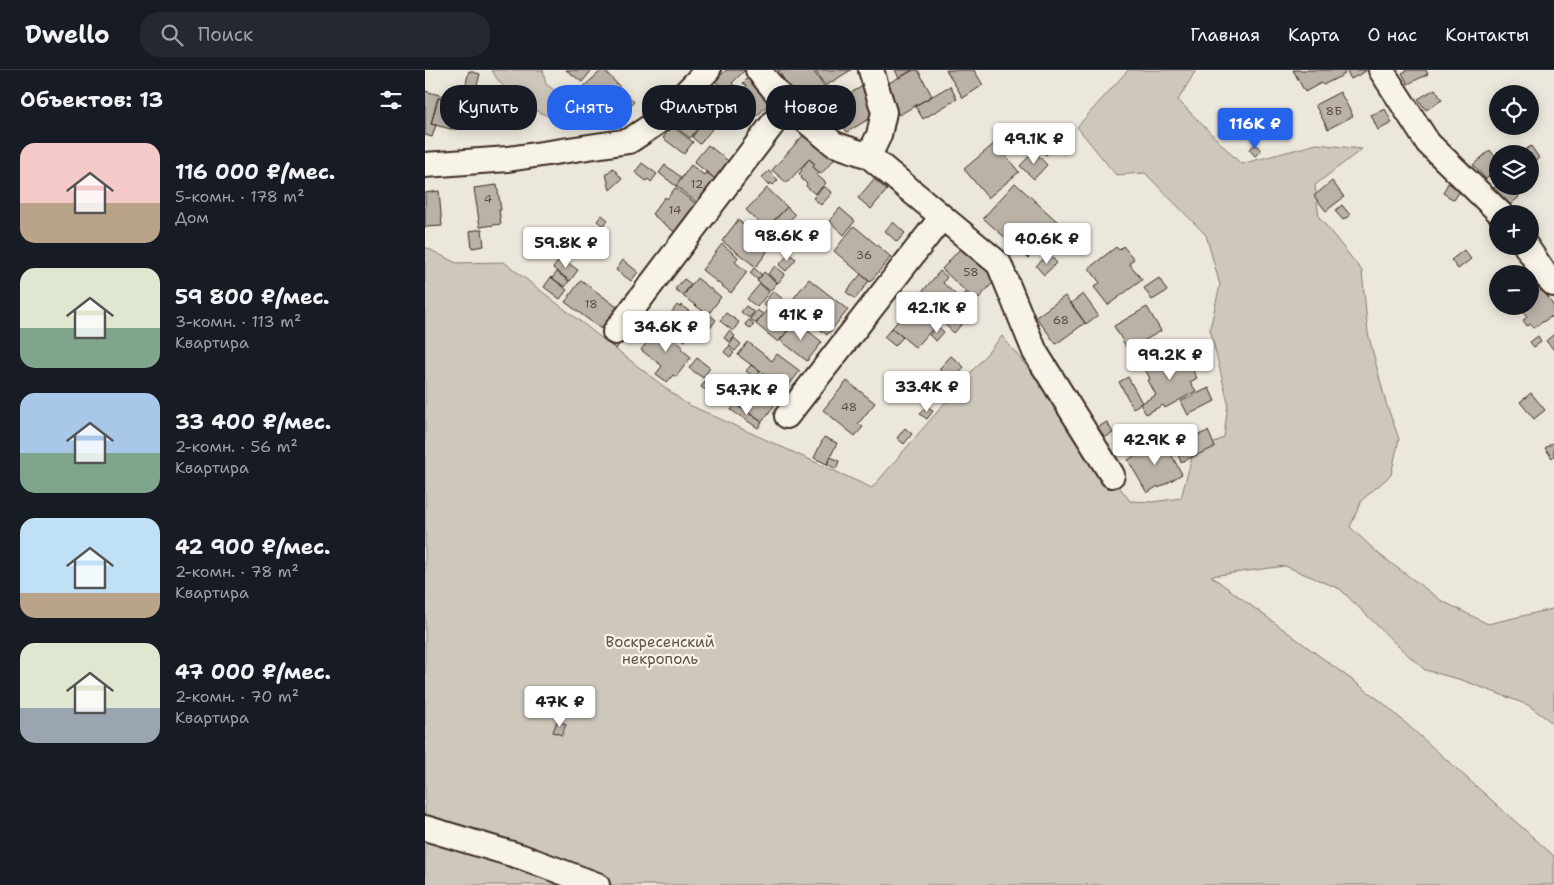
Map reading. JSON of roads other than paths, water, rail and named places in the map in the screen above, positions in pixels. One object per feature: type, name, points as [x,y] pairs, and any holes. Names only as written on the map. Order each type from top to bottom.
[{"type":"street","points":[[425,165],[508,159],[629,141],[656,123],[708,70]]},
{"type":"street","points":[[758,70],[770,85]]},
{"type":"street","points":[[869,156],[879,135],[884,112],[871,70]]},
{"type":"street","points":[[1381,70],[1428,143],[1492,205]]},
{"type":"street","points":[[615,332],[768,130]]},
{"type":"street","points":[[817,130],[834,144],[869,156],[999,264],[1035,352],[1112,475]]},
{"type":"street","points":[[787,416],[942,217]]},
{"type":"street","points":[[1532,255],[1554,284]]},
{"type":"street","points":[[425,828],[522,857],[597,885]]},
{"type":"park label","name":"Воскресенский некрополь","points":[[660,650]]}]
